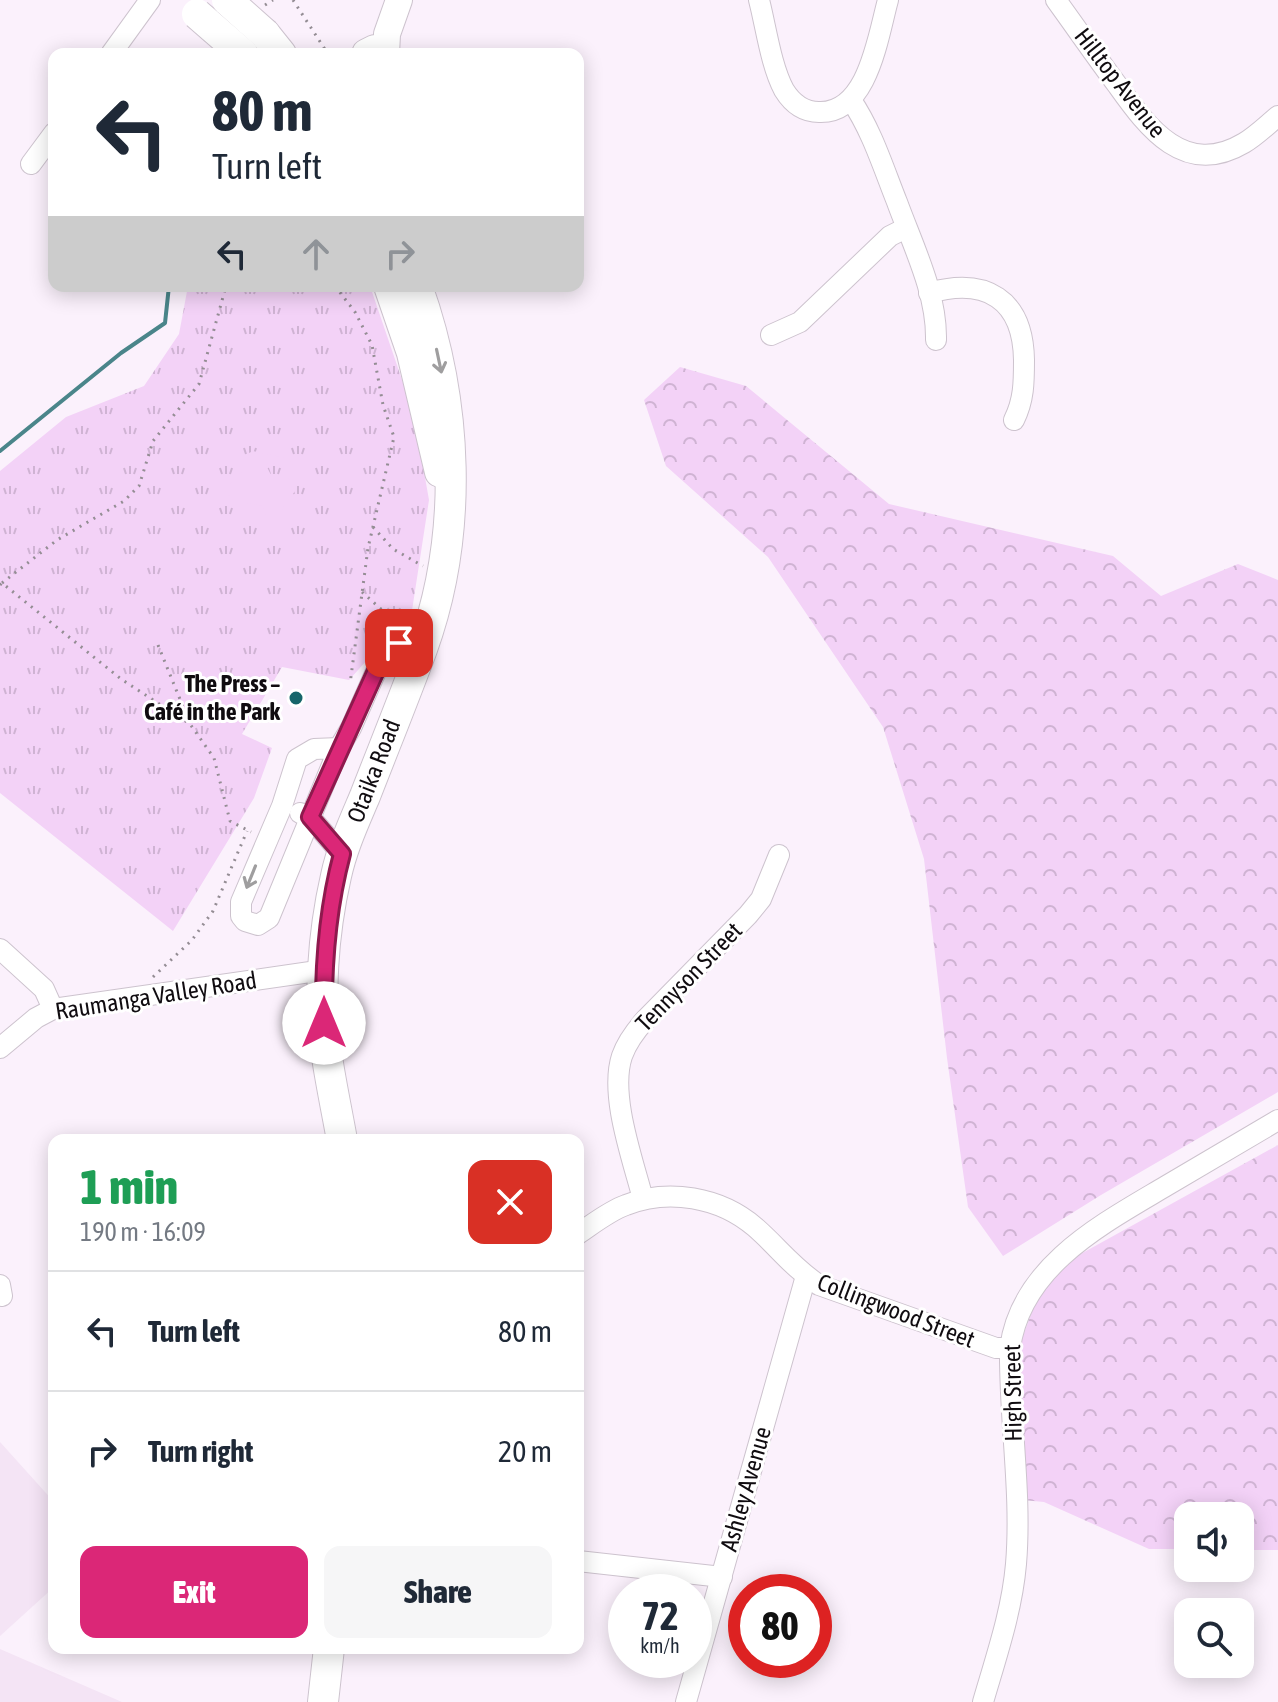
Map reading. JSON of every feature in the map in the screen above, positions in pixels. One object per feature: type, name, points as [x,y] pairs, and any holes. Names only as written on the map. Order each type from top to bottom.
[{"type":"highway","points":[[227,0],[263,47]]},
{"type":"highway","points":[[193,7],[263,47]]},
{"type":"highway","name":"Otaika Road","points":[[391,292],[412,353],[429,432],[449,501]]},
{"type":"highway","name":"Otaika Road","points":[[341,1134],[326,1055],[324,970],[331,899],[342,854],[423,646],[440,576],[449,501],[451,442],[447,405],[438,354],[419,292]]},
{"type":"highway","points":[[323,1702],[328,1654]]},
{"type":"main road","points":[[378,48],[399,0]]},
{"type":"street","points":[[115,48],[150,0]]},
{"type":"street","points":[[759,0],[781,84],[800,108],[817,112],[834,110],[851,100],[868,70],[888,0]]},
{"type":"street","name":"Hilltop Avenue","points":[[1056,0],[1150,130],[1173,147],[1202,153],[1229,150],[1243,144],[1278,116]]},
{"type":"street","points":[[851,100],[869,130],[906,228],[929,293],[936,321],[936,340]]},
{"type":"street","points":[[31,164],[48,141]]},
{"type":"street","points":[[771,335],[800,322],[890,236],[906,228]]},
{"type":"street","points":[[929,293],[952,287],[973,288],[998,298],[1014,313],[1023,341],[1024,389],[1014,420]]},
{"type":"street","points":[[339,748],[314,749],[297,759],[282,806],[241,902],[241,916],[250,924],[258,925],[269,918],[339,748],[384,653],[399,643],[423,646]]},
{"type":"street","points":[[282,806],[310,817],[342,854]]},
{"type":"street","name":"Tennyson Street","points":[[643,1199],[618,1087],[622,1057],[634,1032],[761,899],[779,855]]},
{"type":"street","points":[[0,949],[44,989],[53,1009]]},
{"type":"street","name":"Raumanga Valley Road","points":[[0,1048],[36,1018],[53,1009],[324,970]]},
{"type":"street","name":"High Street","points":[[983,1702],[1009,1607],[1016,1563],[1010,1348],[1012,1331],[1026,1299],[1065,1253],[1124,1211],[1278,1120]]},
{"type":"street","name":"Collingwood Street","points":[[584,1230],[617,1208],[643,1199],[675,1196],[705,1201],[752,1224],[806,1276],[845,1296],[996,1348],[1010,1348]]},
{"type":"street","name":"Ashley Avenue","points":[[686,1702],[806,1276]]},
{"type":"street","points":[[584,1562],[722,1577]]},
{"type":"path","points":[[293,0],[324,48]]},
{"type":"path","points":[[190,724],[121,679],[1,584],[66,533],[124,501],[139,486],[153,441],[199,384],[224,292]]},
{"type":"path","points":[[340,292],[355,312],[372,345],[383,405],[394,437],[373,527],[349,693]]},
{"type":"path","points":[[373,527],[393,549],[440,576]]},
{"type":"path","points":[[362,592],[423,646]]},
{"type":"path","points":[[158,645],[190,724],[214,758],[230,821],[247,831],[268,837]]},
{"type":"path","points":[[153,977],[192,940],[213,911],[247,831]]},
{"type":"shaded area","points":[[0,1442],[48,1495],[48,1592],[0,1636]]},
{"type":"shaded area","points":[[0,1649],[122,1702],[0,1702]]},
{"type":"green space","points":[[187,292],[372,292],[414,415],[429,500],[411,617],[383,630],[368,659],[349,680],[282,667],[242,734],[272,748],[254,798],[173,931],[0,793],[0,471],[66,417],[144,386],[179,334]]},
{"type":"green space","points":[[680,367],[746,386],[889,504],[1113,556],[1161,596],[1238,564],[1278,580],[1278,1092],[1003,1256],[968,1207],[924,859],[883,727],[768,557],[666,466],[644,400]]},
{"type":"green space","points":[[253,451],[289,459],[293,465],[291,471],[284,471],[279,465],[269,462],[266,465],[274,481],[287,478],[295,481],[295,491],[280,516],[271,519],[262,506],[233,500],[225,491]]},
{"type":"green space","points":[[1278,1145],[1278,1550],[1254,1550],[1254,1502],[1174,1502],[1174,1549],[1149,1549],[1044,1502],[1023,1500],[1020,1344],[1041,1287],[1077,1256]]},
{"type":"waterway","points":[[0,451],[121,353],[165,323],[168,292]]},
{"type":"place","name":"The Press – Café in the Park","points":[[296,698]]},
{"type":"route","points":[[324,1023],[325,950],[331,899],[342,854],[310,817],[384,653],[399,643]]}]
